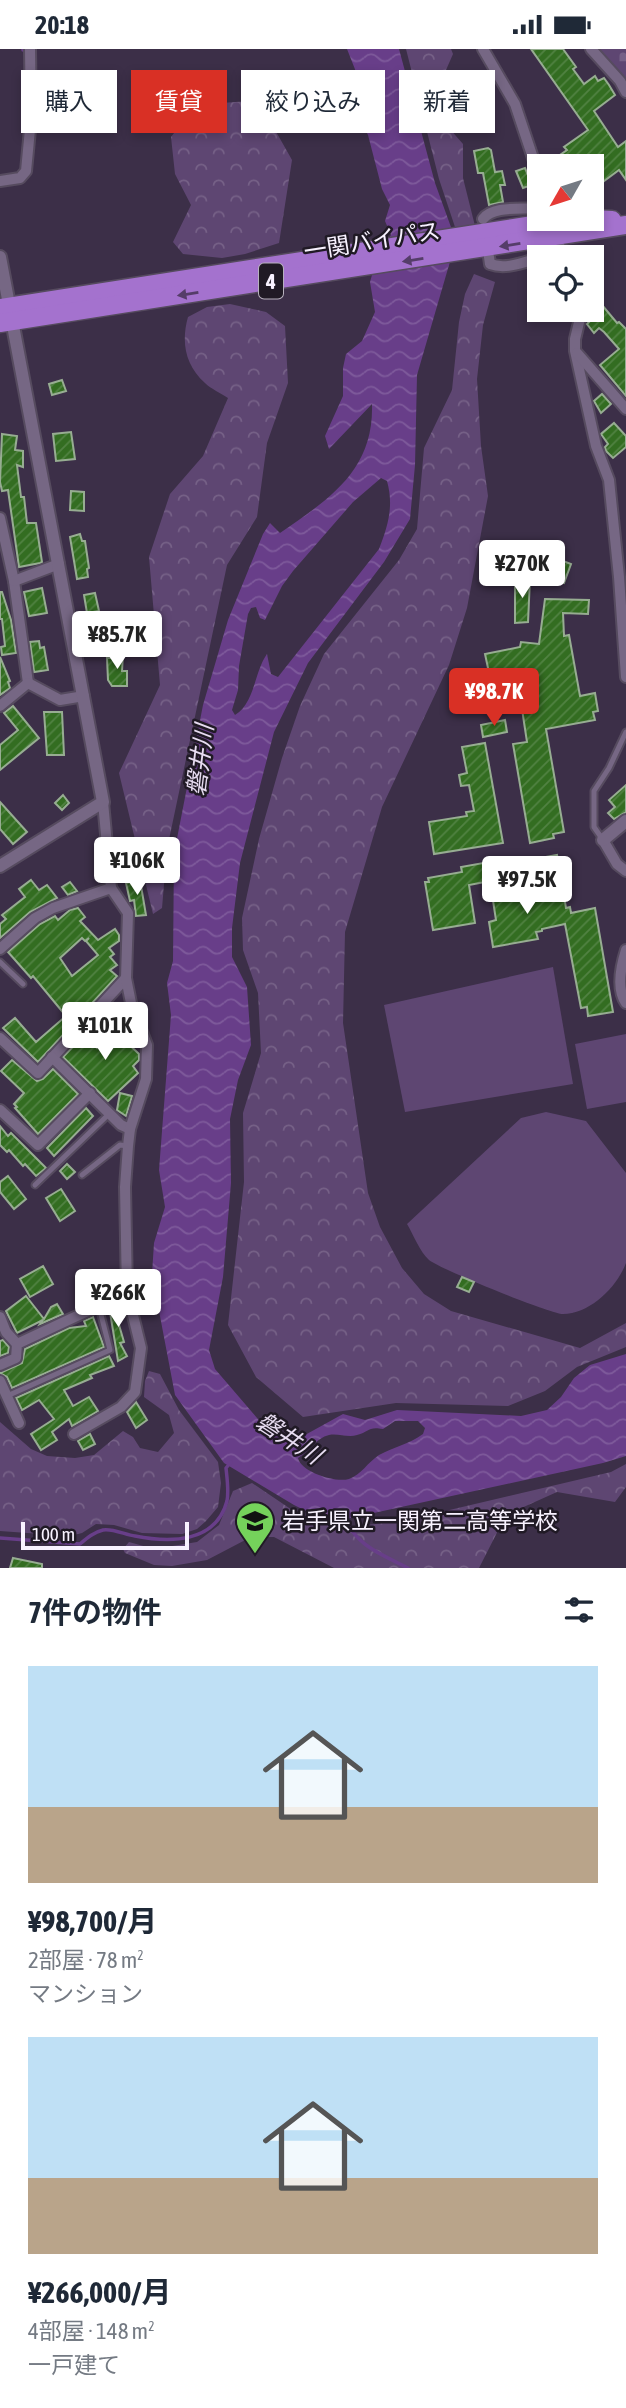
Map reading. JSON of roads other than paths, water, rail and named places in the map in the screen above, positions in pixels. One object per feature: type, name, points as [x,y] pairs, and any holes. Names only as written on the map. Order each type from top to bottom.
[{"type":"highway","name":"一関バイパス","points":[[6,314],[483,240],[558,237],[626,224]]},
{"type":"street","points":[[0,181],[20,178],[26,171],[31,118],[30,49]]},
{"type":"street","points":[[483,49],[515,104],[532,154]]},
{"type":"street","points":[[591,49],[626,92]]},
{"type":"street","points":[[527,209],[486,215],[483,240],[491,264],[510,266],[527,261]]},
{"type":"street","points":[[0,257],[6,314],[59,563],[103,802],[111,888],[128,913],[126,978],[131,1003],[147,1045],[146,1079],[130,1129],[125,1187],[127,1291],[142,1348],[135,1392],[121,1407],[74,1434]]},
{"type":"street","points":[[579,322],[575,351],[596,446],[608,480],[619,577],[626,677]]},
{"type":"street","points":[[575,351],[626,409]]},
{"type":"street","points":[[0,518],[3,546],[14,581],[28,683]]},
{"type":"street","points":[[14,581],[59,563]]},
{"type":"street","points":[[28,683],[60,700],[84,696]]},
{"type":"street","points":[[0,706],[28,683]]},
{"type":"street","points":[[0,866],[103,802]]},
{"type":"street","points":[[626,821],[603,840],[617,865],[626,871]]},
{"type":"street","points":[[0,948],[35,918],[53,908],[111,888]]},
{"type":"street","points":[[626,950],[620,984],[626,1003]]},
{"type":"street","points":[[0,1038],[38,1073],[126,978]]},
{"type":"street","points":[[52,1057],[121,1125],[130,1129]]},
{"type":"street","points":[[0,1109],[38,1145],[90,1093]]},
{"type":"street","points":[[18,1343],[94,1308],[98,1302],[127,1291]]},
{"type":"street","points":[[0,1317],[3,1333],[18,1343]]},
{"type":"street","points":[[0,1365],[16,1358],[18,1343]]},
{"type":"street","points":[[0,1381],[19,1423]]},
{"type":"lane","points":[[603,840],[594,827],[594,791],[609,768],[626,732]]},
{"type":"lane","points":[[0,962],[23,983]]},
{"type":"lane","points":[[35,1185],[110,1113]]},
{"type":"lane","points":[[82,1175],[120,1145],[128,1146]]},
{"type":"lane","points":[[7,1395],[110,1350],[98,1302]]},
{"type":"water","name":"磐井川","points":[[347,49],[399,49],[405,70],[399,70],[399,133],[422,133],[435,183],[456,241],[417,375],[415,465],[410,519],[384,562],[308,663],[274,732],[240,863],[232,928],[232,957],[247,987],[251,1045],[238,1080],[230,1119],[231,1183],[223,1277],[209,1350],[215,1369],[270,1433],[305,1435],[343,1414],[365,1420],[397,1410],[521,1416],[547,1410],[561,1397],[574,1378],[590,1365],[626,1354],[626,1456],[337,1521],[312,1514],[294,1505],[224,1463],[175,1395],[152,1274],[154,1243],[165,1207],[159,1170],[171,1015],[167,983],[173,961],[174,854],[203,705],[228,620],[263,534],[270,523],[280,533],[331,495],[357,465],[371,427],[372,404],[329,449],[325,436],[343,396],[346,354],[362,341],[375,312],[370,282],[378,254],[391,235],[385,221],[390,205],[382,189],[367,133],[385,133],[385,70],[355,70]],"holes":[[[381,478],[387,481],[390,507],[379,549],[278,677],[271,674],[267,654],[247,703],[235,715],[232,710],[238,690],[239,666],[251,608],[256,607],[260,618],[265,620],[282,586],[293,571],[353,502]],[[395,1421],[418,1421],[425,1428],[423,1434],[379,1455],[349,1479],[319,1475],[305,1468],[298,1458],[324,1437],[354,1436],[371,1429],[383,1429]]]},
{"type":"waterway","points":[[0,1538],[80,1544],[94,1534],[107,1530],[149,1538],[190,1537],[213,1525],[221,1515],[228,1497],[226,1468],[231,1462]]},
{"type":"waterway","points":[[343,1516],[363,1542],[408,1568]]},
{"type":"place","name":"岩手県立一関第二高等学校","points":[[255,1555]]}]
